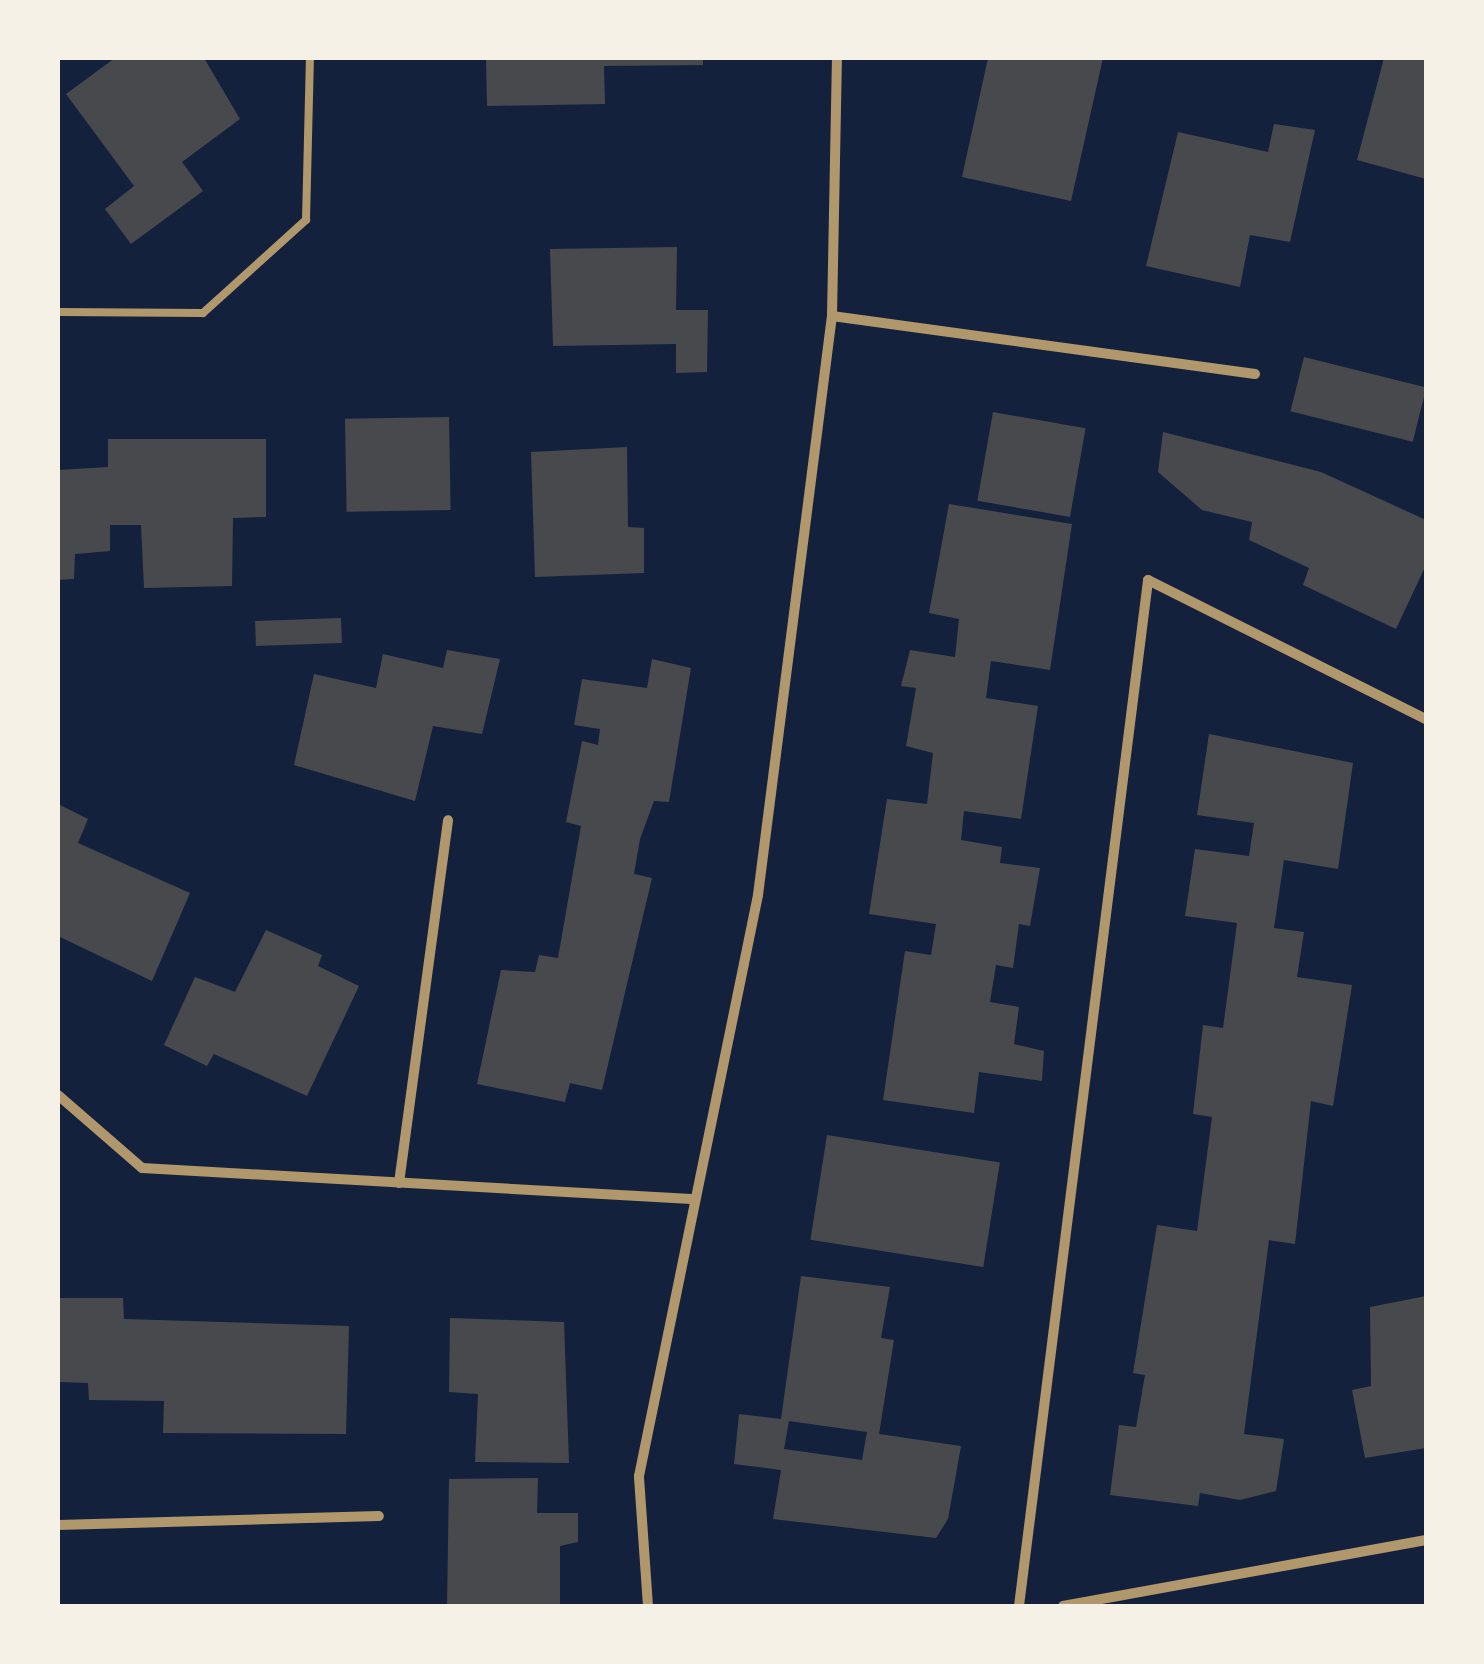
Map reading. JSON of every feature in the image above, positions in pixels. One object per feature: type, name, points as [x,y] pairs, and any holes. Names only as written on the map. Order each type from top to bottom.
[{"type":"street","points":[[648,1606],[639,1476],[691,1199],[758,895],[832,316],[837,58]]},
{"type":"street","points":[[832,316],[1255,374]]},
{"type":"street","points":[[1019,1606],[1148,580],[1426,719]]},
{"type":"street","points":[[399,1183],[448,820]]},
{"type":"street","points":[[58,1095],[142,1168],[691,1199]]},
{"type":"street","points":[[58,1526],[379,1516]]},
{"type":"street","points":[[1063,1606],[1426,1540]]},
{"type":"lane","points":[[58,312],[203,313],[306,220],[310,58]]},
{"type":"building","points":[[115,58],[204,58],[240,119],[182,162],[203,191],[131,244],[105,209],[134,186],[66,94]]},
{"type":"building","points":[[486,58],[703,58],[703,65],[604,66],[605,104],[487,106]]},
{"type":"building","points":[[988,58],[1103,58],[1071,201],[962,177]]},
{"type":"building","points":[[1384,58],[1426,58],[1426,179],[1357,160]]},
{"type":"building","points":[[1274,124],[1315,130],[1290,242],[1250,235],[1240,287],[1146,266],[1178,132],[1268,152]]},
{"type":"building","points":[[677,247],[676,310],[708,310],[707,372],[676,373],[676,344],[553,346],[550,249]]},
{"type":"building","points":[[1304,357],[1426,387],[1413,442],[1290,411]]},
{"type":"building","points":[[993,412],[1086,428],[1070,517],[977,501]]},
{"type":"building","points":[[449,417],[451,510],[347,512],[345,419]]},
{"type":"building","points":[[1163,432],[1321,472],[1426,520],[1426,565],[1396,629],[1303,585],[1309,568],[1249,540],[1252,522],[1202,510],[1158,472]]},
{"type":"building","points":[[108,439],[266,439],[266,517],[233,518],[232,586],[144,588],[141,525],[110,525],[110,551],[75,554],[74,579],[58,580],[58,470],[108,467]]},
{"type":"building","points":[[627,447],[628,527],[644,528],[644,573],[535,577],[531,452]]},
{"type":"building","points":[[949,504],[1072,524],[1050,670],[991,661],[986,698],[1038,706],[1021,819],[964,811],[961,840],[1002,847],[1000,863],[1040,868],[1030,926],[1019,924],[1013,968],[996,965],[990,1002],[1019,1007],[1014,1044],[1044,1051],[1042,1081],[979,1072],[974,1113],[883,1100],[905,951],[931,955],[936,924],[869,914],[887,799],[927,804],[933,753],[906,746],[916,688],[901,686],[910,650],[955,657],[959,619],[929,613]]},
{"type":"building","points":[[341,618],[342,643],[256,646],[255,621]]},
{"type":"building","points":[[447,650],[500,659],[482,734],[433,726],[415,801],[294,765],[314,674],[376,688],[383,654],[443,668]]},
{"type":"building","points":[[652,659],[691,668],[669,802],[654,801],[640,839],[634,874],[652,878],[602,1090],[570,1083],[565,1102],[477,1084],[501,970],[535,972],[539,955],[558,958],[581,826],[566,822],[582,741],[598,745],[600,729],[574,725],[582,679],[647,688]]},
{"type":"building","points":[[1209,734],[1353,763],[1338,869],[1284,860],[1274,928],[1304,932],[1297,977],[1352,985],[1333,1106],[1311,1101],[1295,1244],[1269,1240],[1244,1434],[1284,1439],[1276,1491],[1240,1500],[1200,1493],[1198,1506],[1110,1495],[1119,1425],[1136,1427],[1145,1375],[1133,1373],[1157,1225],[1197,1231],[1212,1117],[1193,1114],[1203,1025],[1223,1028],[1237,923],[1185,916],[1195,849],[1249,856],[1254,823],[1197,815]]},
{"type":"building","points":[[58,804],[88,819],[78,843],[190,893],[152,981],[58,936]]},
{"type":"building","points":[[266,930],[322,955],[318,966],[359,986],[307,1096],[214,1054],[207,1066],[164,1045],[195,977],[235,992]]},
{"type":"building","points":[[827,1135],[1000,1162],[983,1267],[810,1240]]},
{"type":"building","points":[[801,1276],[890,1287],[881,1338],[894,1340],[879,1434],[961,1446],[948,1519],[936,1538],[773,1519],[781,1470],[734,1464],[739,1414],[781,1419]],"holes":[[[789,1421],[867,1432],[862,1460],[784,1449]]]},
{"type":"building","points":[[1426,1296],[1426,1448],[1365,1458],[1352,1390],[1371,1386],[1370,1307]]},
{"type":"building","points":[[58,1298],[123,1298],[124,1319],[349,1326],[346,1434],[163,1433],[164,1401],[89,1400],[88,1383],[58,1382]]},
{"type":"building","points":[[450,1318],[564,1322],[569,1463],[475,1462],[478,1394],[449,1392]]},
{"type":"building","points":[[538,1478],[537,1513],[578,1513],[578,1542],[560,1546],[560,1606],[447,1606],[449,1479]]}]
